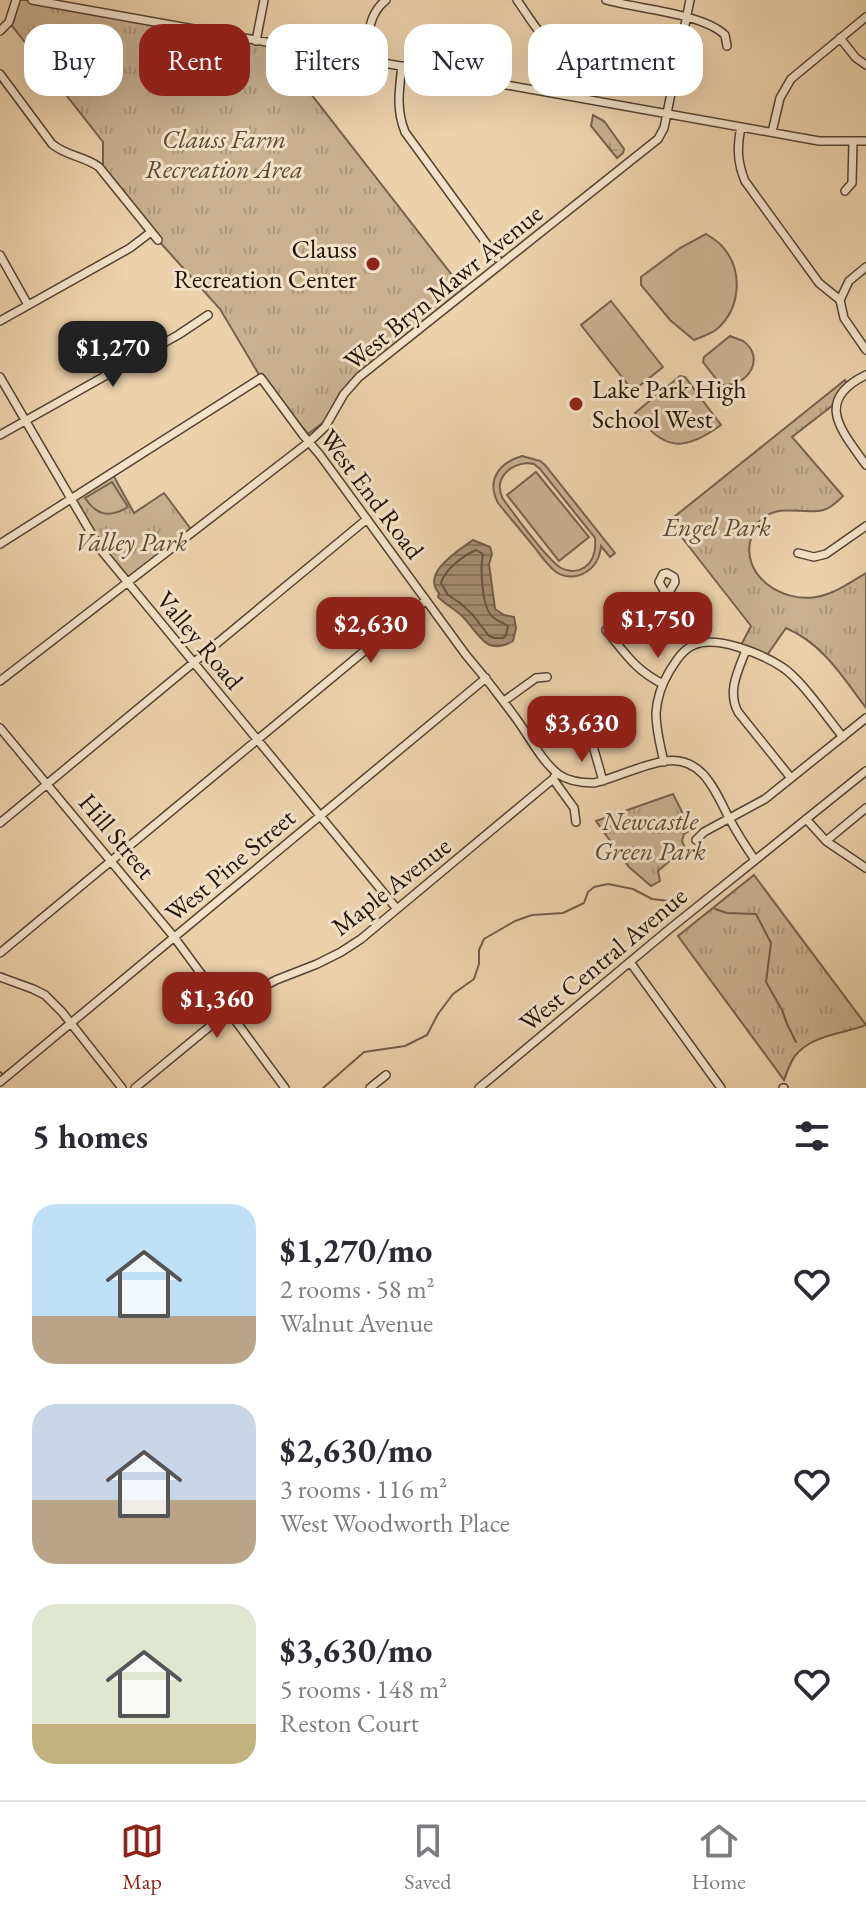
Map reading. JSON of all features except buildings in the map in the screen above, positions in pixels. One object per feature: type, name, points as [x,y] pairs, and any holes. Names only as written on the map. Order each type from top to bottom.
[{"type":"street","points":[[0,31],[9,22],[16,0]]},
{"type":"street","points":[[32,0],[266,43]]},
{"type":"street","points":[[85,11],[86,0]]},
{"type":"street","points":[[256,41],[264,0]]},
{"type":"street","points":[[370,24],[371,16],[386,0]]},
{"type":"street","points":[[517,0],[534,24]]},
{"type":"street","points":[[606,0],[686,17],[718,28],[725,35],[727,46]]},
{"type":"street","name":"West Bryn Mawr Avenue","points":[[685,24],[690,0]]},
{"type":"street","points":[[772,132],[780,98],[791,79],[866,17]]},
{"type":"street","points":[[840,38],[866,65]]},
{"type":"street","points":[[388,64],[402,66],[398,102],[405,132],[497,258]]},
{"type":"street","points":[[0,74],[52,144],[62,152],[99,167],[158,240]]},
{"type":"street","points":[[512,85],[819,141],[866,141]]},
{"type":"street","name":"West Bryn Mawr Avenue","points":[[0,681],[309,442],[325,427],[344,394],[359,377],[658,139],[664,128],[670,96]]},
{"type":"street","points":[[741,127],[737,148],[745,181],[819,283],[840,300]]},
{"type":"street","points":[[845,191],[852,183],[853,141]]},
{"type":"street","points":[[0,321],[130,248],[151,232]]},
{"type":"street","points":[[0,255],[28,305]]},
{"type":"street","points":[[866,267],[849,281],[840,300],[844,318],[866,350]]},
{"type":"street","points":[[0,435],[208,315]]},
{"type":"street","points":[[866,375],[840,395],[836,412],[838,426],[866,465]]},
{"type":"street","name":"Valley Road","points":[[0,377],[101,550],[397,909]]},
{"type":"street","name":"West End Road","points":[[71,499],[261,378],[466,655],[504,701],[555,776],[574,808],[576,822]]},
{"type":"street","points":[[0,544],[71,499]]},
{"type":"street","points":[[0,823],[367,519]]},
{"type":"street","points":[[798,553],[814,557],[826,554],[866,526]]},
{"type":"street","points":[[667,596],[690,623],[698,643]]},
{"type":"street","points":[[0,953],[426,600]]},
{"type":"street","points":[[606,630],[637,668],[663,684]]},
{"type":"street","points":[[664,762],[656,725],[656,709],[663,684],[678,657],[698,643],[733,644],[788,671],[843,737]]},
{"type":"street","points":[[746,650],[732,693],[734,703],[791,778]]},
{"type":"street","points":[[504,701],[536,678],[547,677]]},
{"type":"street","name":"West Pine Street","points":[[0,1082],[486,678]]},
{"type":"street","points":[[696,840],[704,832],[765,799],[866,718]]},
{"type":"street","name":"Hill Street","points":[[0,728],[174,937],[281,1086]]},
{"type":"street","points":[[591,739],[603,781]]},
{"type":"street","points":[[555,776],[583,783],[603,781],[664,762],[684,763],[701,771],[713,785],[755,860]]},
{"type":"street","name":"West Central Avenue","points":[[479,1088],[866,771]]},
{"type":"street","name":"Maple Avenue","points":[[135,1088],[248,995],[341,952],[361,939],[555,776]]},
{"type":"street","points":[[826,841],[866,808]]},
{"type":"street","points":[[806,819],[826,841],[866,868]]},
{"type":"street","points":[[630,962],[721,1088]]},
{"type":"street","points":[[0,977],[45,995],[122,1088]]},
{"type":"street","points":[[370,1088],[386,1075]]},
{"type":"green space","name":"Clauss Farm Recreation Area","points":[[16,0],[34,0],[164,24],[139,24],[139,96],[250,96],[250,40],[266,43],[266,96],[313,96],[466,293],[359,377],[333,415],[308,434],[261,378],[220,309],[158,240],[103,171],[103,142],[67,96],[123,96],[123,24],[24,24],[24,41],[9,22]]},
{"type":"green space","points":[[593,115],[604,121],[624,149],[617,158],[591,126]]},
{"type":"green space","points":[[706,234],[728,255],[737,288],[725,320],[715,331],[694,340],[670,320],[641,285],[641,277],[680,248]]},
{"type":"green space","points":[[611,301],[663,367],[633,391],[581,325]]},
{"type":"green space","points":[[730,336],[743,341],[750,348],[754,362],[751,370],[739,381],[721,385],[703,362],[704,357]]},
{"type":"green space","points":[[680,376],[685,377],[721,425],[695,440],[674,443],[655,434],[635,413]]},
{"type":"green space","name":"Engel Park","points":[[845,380],[849,386],[837,402],[792,437],[843,496],[821,511],[769,514],[754,526],[749,552],[758,575],[767,584],[790,596],[823,595],[866,573],[866,708],[821,652],[799,634],[786,628],[765,658],[740,647],[751,626],[669,521]]},
{"type":"green space","points":[[522,456],[545,465],[615,553],[610,557],[601,546],[595,564],[579,575],[563,575],[553,570],[498,503],[495,495],[493,487],[497,474]],"holes":[[[520,464],[534,464],[595,538],[593,558],[582,569],[561,568],[547,556],[503,499],[501,480],[508,470]]]},
{"type":"green space","points":[[536,472],[589,537],[559,561],[507,495]]},
{"type":"green space","name":"Valley Park","points":[[112,473],[134,513],[164,493],[193,532],[127,583],[71,499]]},
{"type":"green space","points":[[112,482],[128,507],[110,514],[99,512],[85,498]]},
{"type":"green space","name":"Newcastle Green Park","points":[[673,794],[691,830],[684,834],[682,841],[685,848],[658,871],[660,881],[651,886],[629,867],[596,821]]},
{"type":"green space","points":[[754,875],[866,1025],[810,1043],[793,1058],[784,1080],[678,936]]},
{"type":"water","points":[[473,540],[490,547],[495,609],[514,617],[516,628],[513,641],[503,645],[489,645],[463,617],[438,597],[435,578],[438,570]]},
{"type":"waterway","points":[[323,1088],[364,1052],[405,1046],[427,1035],[453,994],[474,979],[484,939],[515,921],[532,915],[563,913],[584,903],[588,892],[594,887],[608,884],[633,889],[652,899],[686,903]]},
{"type":"waterway","points":[[715,909],[727,913],[756,914],[771,943],[766,982],[796,1042]]},
{"type":"place","name":"Clauss Recreation Center","points":[[373,264]]},
{"type":"place","name":"Lake Park High School West","points":[[576,404]]}]
